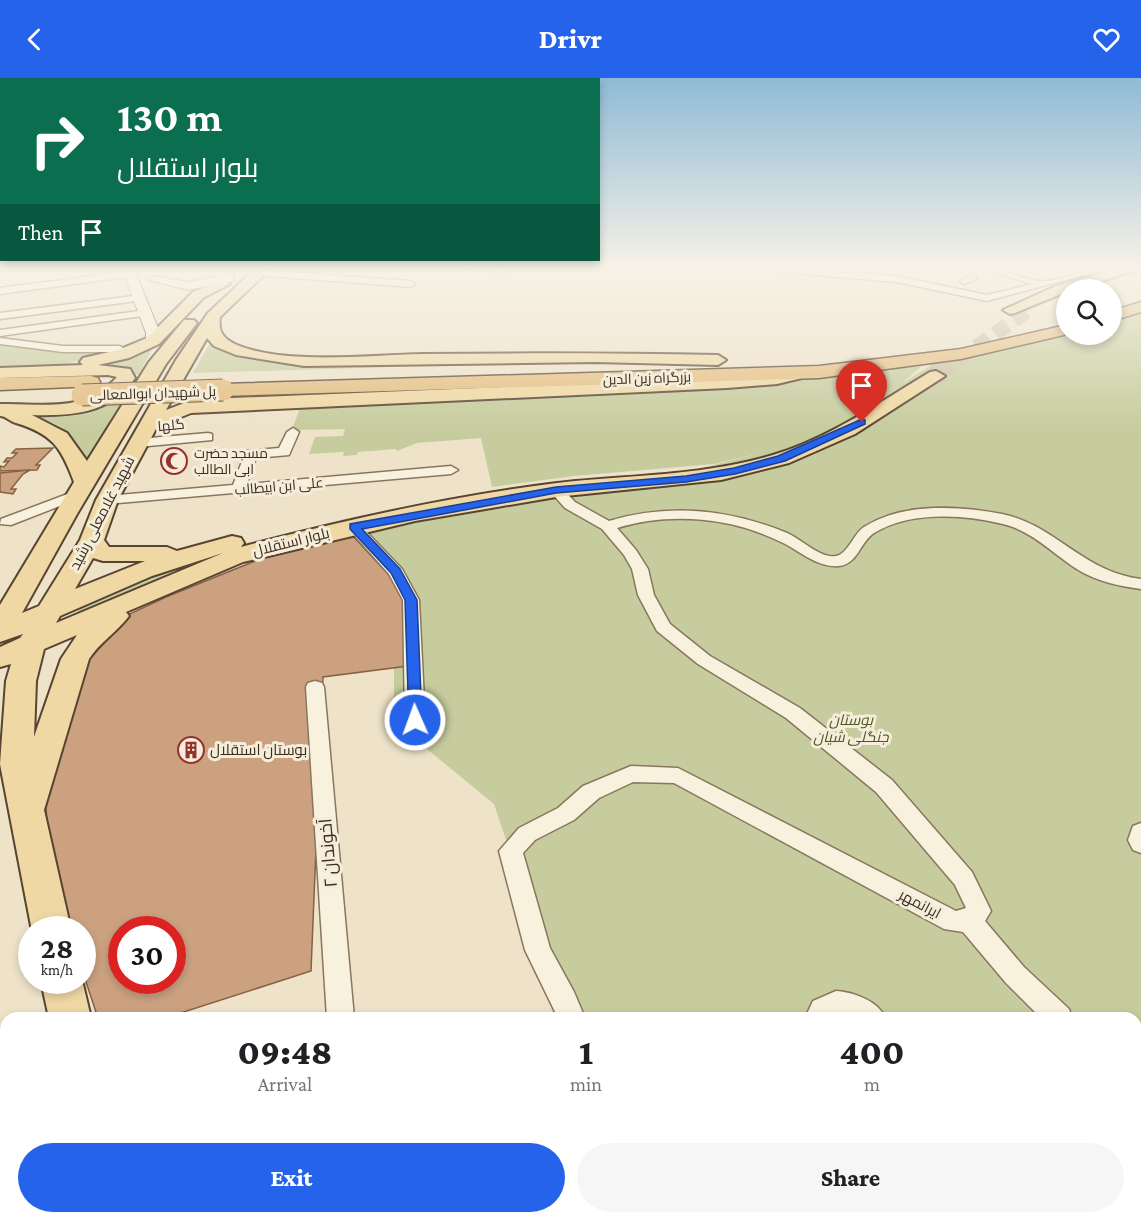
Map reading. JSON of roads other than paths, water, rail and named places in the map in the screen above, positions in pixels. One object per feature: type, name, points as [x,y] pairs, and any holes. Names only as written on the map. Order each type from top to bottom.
[{"type":"highway","name":"بزرگراه زین الدین","points":[[227,383],[795,358],[891,349],[978,334],[1024,322]]},
{"type":"highway","name":"بزرگراه زین الدین","points":[[227,383],[796,374],[961,354],[1056,332]]},
{"type":"highway","name":"پل شهیدان ابوالمعالی","points":[[86,388],[227,383]]},
{"type":"highway","points":[[0,384],[86,388]]},
{"type":"highway","points":[[0,397],[86,388]]},
{"type":"main road","points":[[151,322],[153,341]]},
{"type":"main road","points":[[0,372],[104,359],[153,341],[171,322]]},
{"type":"main road","name":"شهید غلامعلی رشید","points":[[48,916],[17,764],[21,681],[33,643],[48,611],[92,540],[106,500],[146,417],[176,338],[193,322]]},
{"type":"main road","name":"شهید غلامعلی رشید","points":[[0,629],[76,496],[146,417],[209,322]]},
{"type":"main road","points":[[213,322],[212,331],[225,344],[253,354],[294,360],[650,357],[718,360]]},
{"type":"main road","points":[[0,372],[108,370],[124,373],[126,378],[118,389],[92,407],[0,412]]},
{"type":"main road","points":[[146,417],[187,408],[727,383],[777,379],[796,374]]},
{"type":"main road","name":"بلوار استقلال","points":[[0,634],[48,611],[187,565],[408,506],[551,483],[681,472],[734,464],[768,455],[828,430],[929,374],[848,430],[782,459],[740,470],[686,479],[556,490],[354,527],[234,557],[187,565],[0,658]]},
{"type":"main road","points":[[0,412],[42,425],[61,436],[76,459],[76,496]]},
{"type":"main road","points":[[92,540],[103,554],[187,565]]},
{"type":"main road","points":[[26,814],[80,650],[111,618],[187,565]]},
{"type":"main road","points":[[65,994],[69,1012]]},
{"type":"street","points":[[0,333],[55,322]]},
{"type":"street","points":[[0,341],[63,349],[120,349]]},
{"type":"street","name":"گلها","points":[[146,417],[208,437]]},
{"type":"street","points":[[238,490],[251,454],[284,452],[293,432]]},
{"type":"street","name":"علی ابن ابیطالب","points":[[106,500],[451,470]]},
{"type":"street","points":[[556,490],[570,506],[607,526],[631,553],[640,569],[646,595],[663,627],[704,660],[793,713],[884,786],[964,879],[979,910],[969,921],[1015,975],[1053,1012]]},
{"type":"street","points":[[3,523],[76,496]]},
{"type":"street","points":[[3,523],[76,496]]},
{"type":"street","points":[[607,526],[651,514],[702,516],[781,536],[828,560],[842,561],[850,556],[853,546],[865,532],[902,517],[965,515],[1004,519],[1035,533],[1103,576],[1141,584]]},
{"type":"street","points":[[354,527],[396,572],[411,600],[415,720]]},
{"type":"street","name":"آخوندان ۲","points":[[315,687],[341,1012]]},
{"type":"street","name":"ایرانمهر","points":[[569,1012],[538,950],[511,851],[527,834],[566,814],[591,792],[631,774],[678,776],[953,922],[969,921]]},
{"type":"street","points":[[1141,832],[1139,840],[1141,844]]},
{"type":"street","points":[[821,1012],[824,1007],[836,1002],[860,1012]]},
{"type":"tunnel","points":[[939,374],[1011,322]]},
{"type":"tunnel","points":[[936,376],[941,372]]},
{"type":"place","name":"مسجد حضرت ابی الطالب","points":[[174,461]]},
{"type":"place","name":"بوستان استقلال","points":[[191,750]]},
{"type":"park label","name":"بوستان جنگلی شیان","points":[[851,728]]}]
